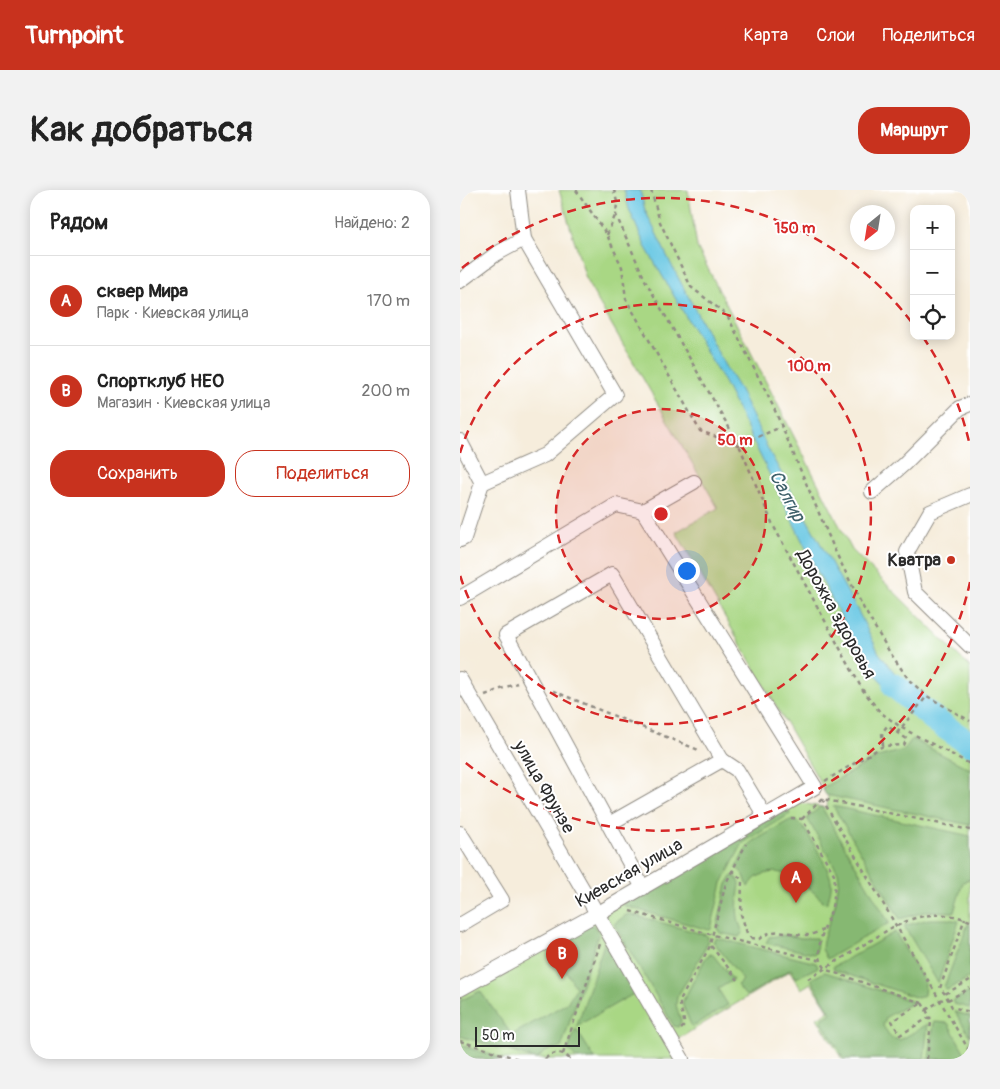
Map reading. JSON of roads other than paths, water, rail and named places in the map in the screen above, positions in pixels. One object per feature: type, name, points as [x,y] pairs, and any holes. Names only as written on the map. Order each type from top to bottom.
[{"type":"street","points":[[482,483],[545,455],[616,395],[524,238],[518,190]]},
{"type":"street","points":[[460,281],[496,254],[524,238]]},
{"type":"street","points":[[872,492],[904,464],[960,408],[970,404]]},
{"type":"street","points":[[460,441],[482,483],[464,538],[460,540]]},
{"type":"street","points":[[460,598],[616,505],[643,511],[694,482]]},
{"type":"street","points":[[970,494],[930,512],[908,552],[915,592],[970,646]]},
{"type":"street","name":"Киевская улица","points":[[460,988],[597,914],[765,816],[819,793],[643,511]]},
{"type":"street","points":[[643,888],[506,635],[612,574],[722,760],[736,770],[765,816]]},
{"type":"street","name":"улица Фрунзе","points":[[460,679],[682,1059]]},
{"type":"street","points":[[609,824],[722,760]]},
{"type":"street","points":[[460,833],[502,900],[460,925]]},
{"type":"water","points":[[624,190],[640,190],[645,210],[671,264],[725,366],[740,390],[769,451],[859,613],[879,653],[898,677],[924,701],[916,714],[879,679],[859,650],[820,577],[725,384],[645,246],[629,209]]},
{"type":"waterway","name":"Салгир","points":[[895,686],[935,720],[970,744]]},
{"type":"place","name":"Кватра","points":[[951,560]]},
{"type":"place","name":"сквер Мира","points":[[796,903]]},
{"type":"place","name":"Спортклуб НЕО","points":[[562,979]]}]
